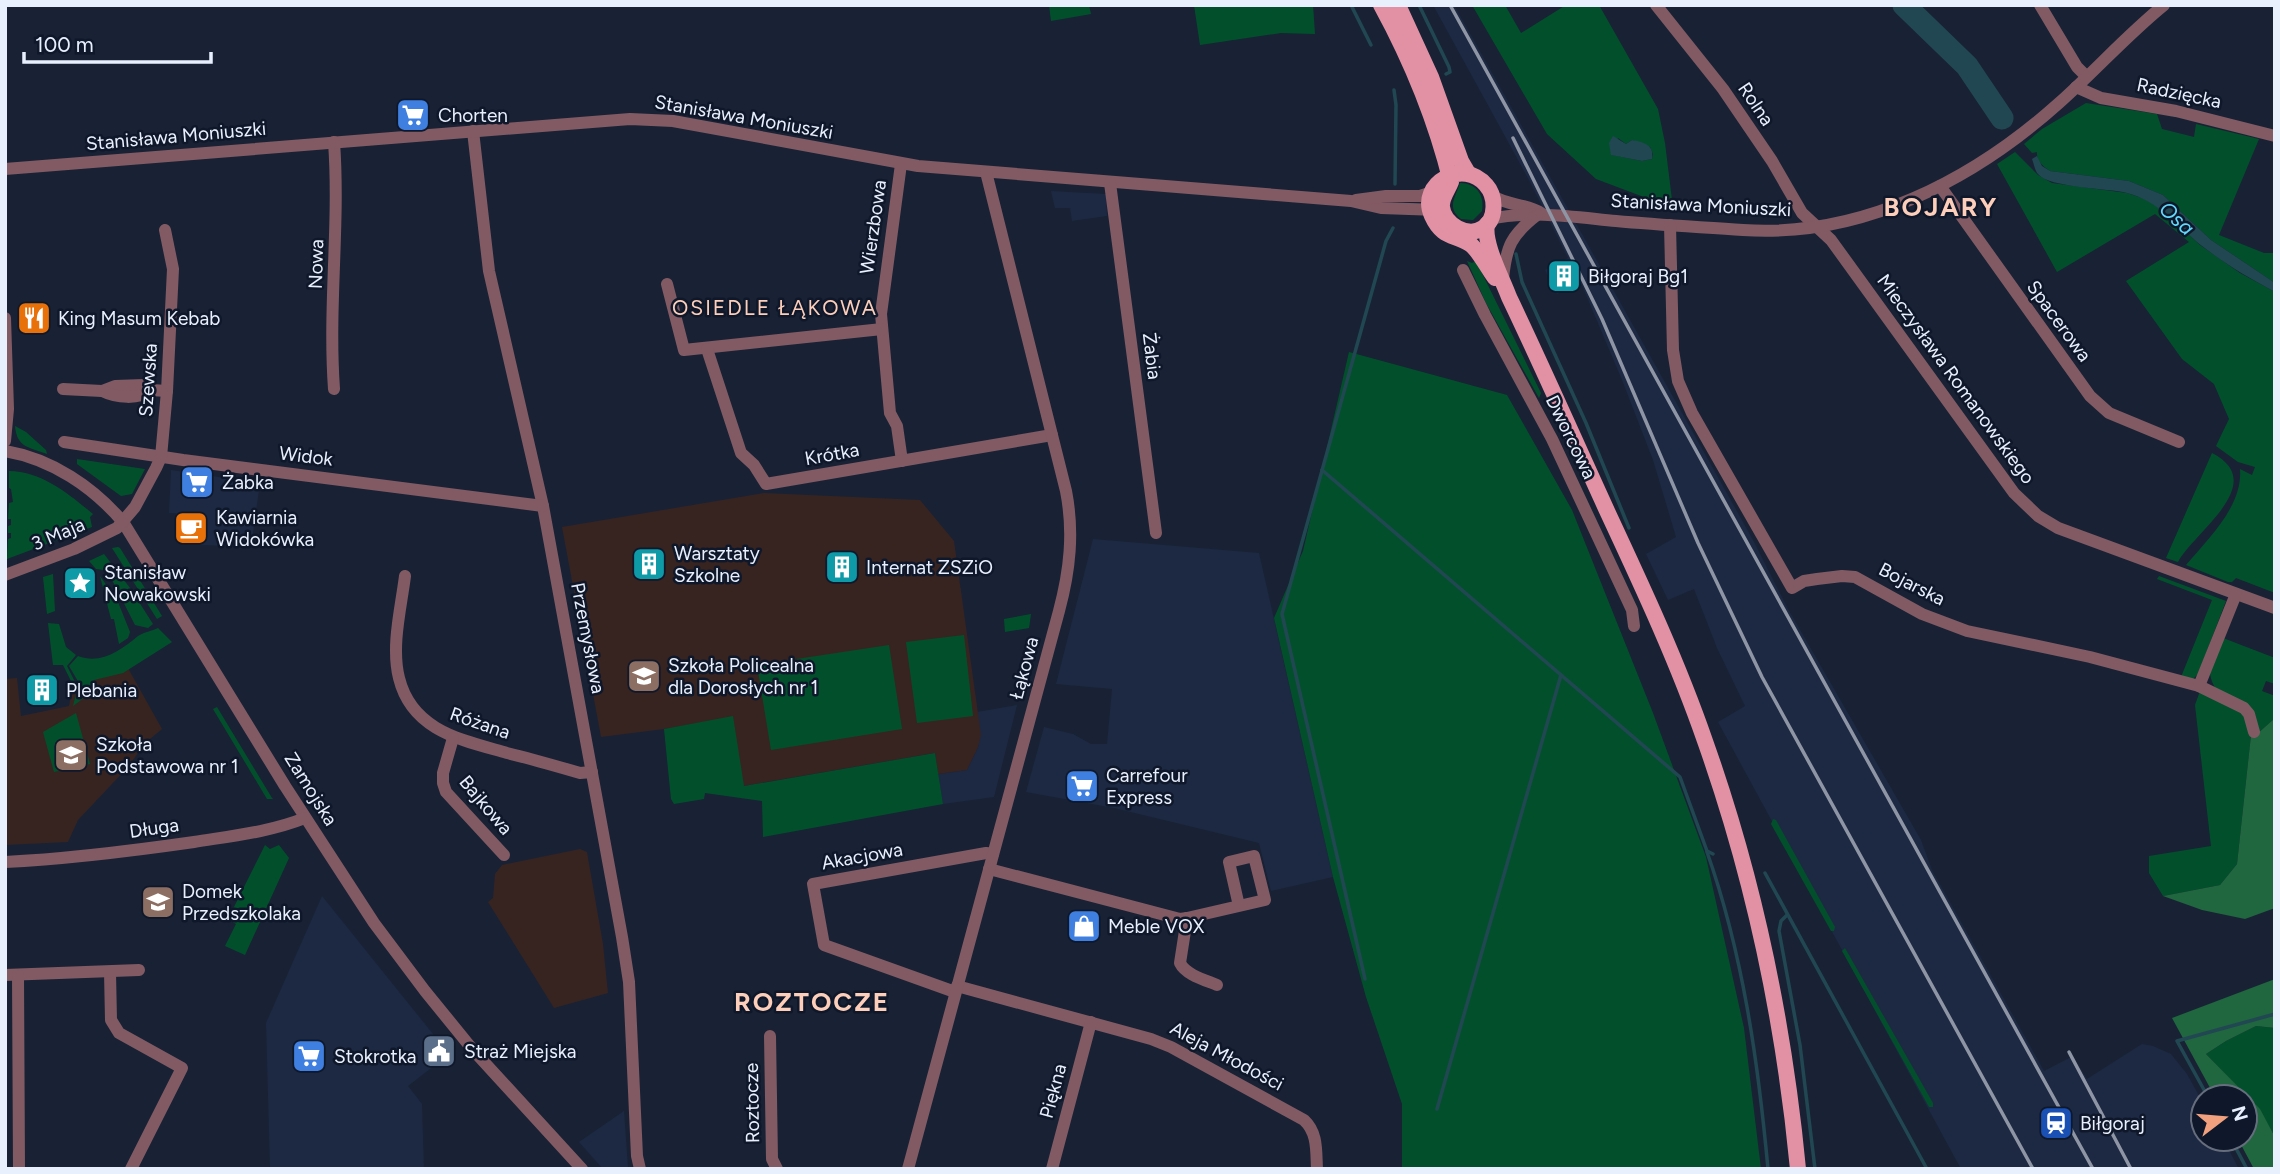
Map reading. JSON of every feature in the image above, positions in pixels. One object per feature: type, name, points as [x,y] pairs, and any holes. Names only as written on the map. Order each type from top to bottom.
[{"type":"main road","points":[[1381,5],[1425,104],[1451,182],[1437,213]]},
{"type":"main road","points":[[1398,5],[1425,63],[1461,161],[1468,173]]},
{"type":"main road","points":[[1506,289],[1470,244],[1454,239],[1444,232],[1432,192],[1437,184],[1449,175],[1468,173],[1484,182],[1493,196],[1494,206],[1486,235],[1506,289],[1676,665],[1725,800],[1748,878],[1771,982],[1787,1075],[1798,1169]]},
{"type":"main road","points":[[1437,213],[1464,230],[1475,231],[1488,222]]},
{"type":"street","name":"Rolna","points":[[1656,5],[1723,89],[1772,161],[1802,213],[1817,228]]},
{"type":"street","points":[[2040,5],[2077,67],[2087,76]]},
{"type":"street","name":"Stanisława Moniuszki","points":[[1488,222],[1539,214],[1770,231],[1817,228],[1879,213],[1940,186],[2002,147],[2076,87],[2164,5]]},
{"type":"street","name":"Radzięcka","points":[[2076,87],[2101,98],[2176,111],[2275,136]]},
{"type":"street","name":"Stanisława Moniuszki","points":[[5,169],[647,119],[901,164],[1351,201],[1381,208],[1437,213]]},
{"type":"street","name":"Przemysłowa","points":[[473,131],[489,271],[543,506],[629,982],[637,1165]]},
{"type":"street","name":"Nowa","points":[[334,142],[337,205],[332,357],[334,388]]},
{"type":"street","name":"Wierzbowa","points":[[901,164],[881,329],[890,413],[897,426],[902,461]]},
{"type":"street","name":"Łąkowa","points":[[908,1169],[1053,635],[1069,566],[1069,507],[986,173]]},
{"type":"street","name":"Żabia","points":[[1110,183],[1156,533]]},
{"type":"street","name":"Spacerowa","points":[[1940,186],[2090,396],[2116,416],[2179,442]]},
{"type":"street","name":"Stanisława Moniuszki","points":[[1351,201],[1386,196],[1420,196],[1432,192]]},
{"type":"street","name":"Stanisława Moniuszki","points":[[1493,196],[1499,200],[1530,207],[1539,214]]},
{"type":"street","points":[[1506,289],[1506,253],[1510,243],[1518,232],[1539,214]]},
{"type":"street","name":"Bojarska","points":[[1670,225],[1673,350],[1678,381],[1692,413],[1792,588],[1804,581],[1842,576],[1855,578],[1922,614],[1967,631],[2091,657],[2199,686],[2244,708],[2249,714],[2254,732]]},
{"type":"street","name":"Mieczysława Romanowskiego","points":[[1817,228],[1831,240],[2014,493],[2028,508],[2058,528],[2275,608]]},
{"type":"street","name":"Szewska","points":[[123,522],[135,507],[161,457],[173,269],[165,230]]},
{"type":"street","name":"Dworcowa","points":[[1463,270],[1535,406],[1632,610],[1634,626]]},
{"type":"street","points":[[667,284],[684,350],[881,329]]},
{"type":"street","points":[[5,318],[8,409],[5,441]]},
{"type":"street","name":"Krótka","points":[[707,349],[741,453],[754,465],[766,484],[1052,435]]},
{"type":"street","points":[[63,389],[102,391],[115,386],[144,386],[151,390],[167,391]]},
{"type":"street","points":[[1535,406],[1556,396]]},
{"type":"street","name":"Widok","points":[[64,442],[543,506]]},
{"type":"street","name":"Zamojska","points":[[5,451],[34,458],[69,476],[101,499],[123,522],[305,818],[374,923],[425,991],[505,1087],[581,1168]]},
{"type":"street","name":"3 Maja","points":[[5,575],[74,549],[114,530],[123,522]]},
{"type":"street","name":"Różana","points":[[405,576],[396,649],[399,677],[408,702],[428,722],[453,738],[580,773],[592,772]]},
{"type":"street","points":[[2199,686],[2236,594]]},
{"type":"street","name":"Bajkowa","points":[[453,738],[443,783],[446,792],[504,855]]},
{"type":"street","name":"Długa","points":[[5,862],[90,855],[226,837],[280,827],[305,818]]},
{"type":"street","name":"Akacjowa","points":[[956,989],[824,945],[813,884],[986,853],[993,854]]},
{"type":"street","points":[[989,869],[1172,918],[1187,918],[1239,906]]},
{"type":"street","points":[[1187,918],[1180,963],[1191,974],[1217,985]]},
{"type":"street","points":[[19,1169],[12,975],[139,970]]},
{"type":"street","points":[[110,972],[111,1020],[119,1033],[182,1068],[131,1169]]},
{"type":"street","name":"Aleja Młodości","points":[[956,989],[1091,1022],[1163,1044],[1297,1115],[1313,1131],[1317,1169]]},
{"type":"street","name":"Piękna","points":[[1052,1169],[1091,1022]]},
{"type":"street","name":"Roztocze","points":[[770,1035],[772,1159],[777,1169]]},
{"type":"shaded area","points":[[1433,5],[1454,5],[1753,540],[1788,609],[1921,840],[1932,870],[2044,1071],[2073,1056],[2087,1079],[2142,1044],[2171,1054],[2192,1083],[2189,1083],[2189,1153],[2230,1153],[2239,1169],[1961,1169],[1718,722],[1745,706],[1717,648],[1694,589],[1668,600],[1646,554],[1676,537],[1653,460],[1581,283],[1557,294],[1545,270],[1568,258],[1529,180]]},
{"type":"shaded area","points":[[1051,191],[1106,194],[1107,216],[1072,221],[1070,208],[1055,208]]},
{"type":"shaded area","points":[[171,470],[260,483],[251,547],[180,544],[176,513],[169,513]]},
{"type":"shaded area","points":[[764,493],[920,500],[954,541],[981,735],[967,770],[938,774],[935,753],[743,786],[732,717],[601,737],[562,527]]},
{"type":"shaded area","points":[[1093,539],[1259,553],[1333,877],[1271,891],[1259,843],[1114,808],[1026,792],[1044,727],[1073,734],[1091,744],[1107,744],[1112,689],[1056,684]]},
{"type":"shaded area","name":"Szkoła Podstawowa nr 1","points":[[124,661],[162,729],[145,743],[128,767],[78,820],[68,842],[5,845],[5,679],[17,678],[21,716],[69,706],[73,685]]},
{"type":"shaded area","points":[[1017,705],[994,797],[943,804],[938,774],[967,770],[978,747],[980,735],[977,712]]},
{"type":"shaded area","points":[[580,849],[587,852],[603,944],[608,993],[554,1008],[488,902],[493,898],[495,874],[502,865]]},
{"type":"shaded area","points":[[322,896],[449,1054],[408,1086],[422,1104],[424,1169],[270,1169],[266,1023]]},
{"type":"shaded area","points":[[624,1111],[628,1167],[603,1169],[579,1142]]},
{"type":"green space","points":[[1049,5],[1089,5],[1091,14],[1051,21]]},
{"type":"green space","points":[[1194,5],[1313,5],[1315,34],[1281,33],[1200,45]]},
{"type":"green space","points":[[1472,5],[1505,5],[1521,33],[1566,5],[1599,5],[1658,109],[1673,208],[1596,179],[1547,134]],"holes":[[[1618,138],[1626,144],[1632,140],[1650,147],[1652,159],[1642,161],[1612,155]]]},
{"type":"green space","points":[[2086,103],[2157,114],[2162,129],[2194,137],[2196,124],[2259,139],[2219,235],[2264,253],[2275,253],[2275,283],[2211,240],[2163,195],[2129,181],[2050,171],[2043,166],[2037,152],[2032,153],[2024,144],[2042,129]]},
{"type":"green space","points":[[2015,152],[2038,175],[2052,183],[2127,193],[2148,200],[2200,245],[2240,273],[2275,292],[2275,593],[2236,578],[2228,582],[2186,565],[2214,533],[2230,509],[2236,496],[2240,469],[2252,475],[2255,467],[2238,462],[2216,446],[2229,419],[2214,384],[2182,359],[2126,281],[2189,242],[2155,214],[2057,272],[1997,164]]},
{"type":"green space","points":[[1460,183],[1471,185],[1481,195],[1482,211],[1473,220],[1461,219],[1454,210],[1453,202]]},
{"type":"green space","points":[[1467,261],[1476,261],[1541,393],[1539,398],[1486,303]]},
{"type":"green space","points":[[1349,352],[1507,395],[1572,510],[1653,713],[1706,857],[1744,1028],[1761,1169],[1402,1169],[1402,1104],[1366,997],[1333,877],[1274,618],[1303,551]]},
{"type":"green space","points":[[15,426],[26,432],[47,454],[21,443]]},
{"type":"green space","points":[[2212,453],[2228,465],[2234,478],[2231,492],[2212,522],[2178,562],[2166,558]]},
{"type":"green space","points":[[77,459],[145,469],[132,494],[121,496],[77,464]]},
{"type":"green space","points":[[9,471],[43,479],[64,492],[93,514],[90,517],[92,527],[7,559],[8,539],[11,538],[11,533],[8,533],[8,526],[11,525],[11,519],[8,519],[9,503],[13,502],[9,488]]},
{"type":"green space","points":[[118,547],[162,616],[157,619],[112,548]]},
{"type":"green space","points":[[104,554],[153,624],[148,628],[135,625],[111,578],[89,561]]},
{"type":"green space","points":[[53,574],[55,611],[47,614],[43,577]]},
{"type":"green space","points":[[100,576],[118,602],[130,632],[128,638],[119,644],[114,619],[111,619]]},
{"type":"green space","points":[[2159,576],[2226,601],[2198,674],[2193,679],[2181,677],[2212,600],[2157,579]]},
{"type":"green space","points":[[1031,614],[1029,628],[1005,632],[1004,619]]},
{"type":"green space","points":[[48,623],[59,624],[66,647],[76,655],[67,666],[76,684],[73,685],[63,665],[53,665]]},
{"type":"green space","points":[[158,628],[172,642],[123,673],[94,680],[96,689],[73,706],[79,683],[69,666],[78,656],[95,659],[110,655],[140,635]]},
{"type":"green space","points":[[964,635],[973,716],[917,723],[906,642]]},
{"type":"green space","points":[[2223,638],[2275,658],[2275,684],[2266,681],[2262,691],[2275,696],[2275,718],[2257,734],[2257,728],[2227,702],[2211,678],[2212,661]]},
{"type":"green space","points":[[889,645],[902,729],[771,750],[757,665]]},
{"type":"green space","points":[[2200,691],[2244,713],[2251,735],[2237,864],[2220,885],[2163,896],[2149,873],[2149,856],[2211,846],[2195,705]]},
{"type":"green space","points":[[217,707],[273,799],[267,799],[213,709]]},
{"type":"green space","points":[[76,713],[90,764],[54,772],[43,732]]},
{"type":"green space","points":[[733,716],[744,786],[935,753],[943,804],[763,837],[762,801],[705,793],[704,799],[674,804],[671,799],[664,729]]},
{"type":"green space","points":[[2275,718],[2275,908],[2245,919],[2202,910],[2163,896],[2220,885],[2237,864],[2251,735],[2257,734]]},
{"type":"green space","points":[[1773,819],[1776,820],[1835,927],[1834,931],[1831,931],[1771,824]]},
{"type":"green space","points":[[265,845],[270,849],[279,845],[289,858],[245,955],[225,946],[236,924],[228,919]]},
{"type":"green space","points":[[1845,948],[1933,1107],[1929,1107],[1842,951]]},
{"type":"green space","points":[[2275,979],[2275,1028],[2256,1026],[2206,1054],[2234,1083],[2207,1083],[2172,1018]]},
{"type":"green space","points":[[2256,1026],[2275,1028],[2275,1137],[2259,1109],[2259,1083],[2234,1083],[2206,1054]]},
{"type":"green space","points":[[2259,1108],[2275,1137],[2275,1169],[2254,1169],[2245,1153],[2259,1153]]},
{"type":"water","points":[[1613,136],[1626,144],[1632,140],[1647,145],[1652,150],[1652,159],[1642,161],[1611,155],[1609,143]]},
{"type":"water","points":[[2037,156],[2042,166],[2050,171],[2129,181],[2163,195],[2211,240],[2275,283],[2275,292],[2219,259],[2149,202],[2118,191],[2066,185],[2044,179],[2038,174],[2032,159]]},
{"type":"waterway","points":[[1351,5],[1371,45]]},
{"type":"waterway","points":[[1419,5],[1449,67],[1450,72],[1446,74]]},
{"type":"waterway","name":"Osa","points":[[1904,5],[1967,66],[2002,118]]},
{"type":"waterway","points":[[1394,90],[1395,184]]},
{"type":"waterway","points":[[1365,979],[1282,614],[1386,241],[1393,228]]},
{"type":"waterway","points":[[1516,254],[1522,282],[1586,423],[1629,528]]},
{"type":"waterway","points":[[1322,470],[1680,777],[1707,851],[1713,854]]},
{"type":"waterway","points":[[1437,1109],[1561,675]]},
{"type":"waterway","points":[[1707,852],[1720,890],[1747,1008],[1768,1169]]},
{"type":"waterway","points":[[1765,873],[1927,1169]]},
{"type":"waterway","points":[[1787,915],[1781,921],[1779,931],[1800,1045],[1815,1169]]},
{"type":"waterway","points":[[2200,1083],[2177,1041],[2275,1014]]},
{"type":"waterway","points":[[2238,1153],[2247,1169]]},
{"type":"railway","points":[[1450,5],[2093,1169]]},
{"type":"railway","points":[[1513,138],[1602,319],[1698,543],[1762,677],[2033,1169]]},
{"type":"railway","points":[[2069,1052],[2131,1169]]},
{"type":"place","name":"Chorten","points":[[413,115]]},
{"type":"place","name":"Biłgoraj Bg1","points":[[1564,276]]},
{"type":"place","name":"King Masum Kebab","points":[[34,318]]},
{"type":"place","name":"Żabka","points":[[197,482]]},
{"type":"place","name":"Kawiarnia Widokówka","points":[[191,528]]},
{"type":"place","name":"Warsztaty Szkolne","points":[[649,564]]},
{"type":"place","name":"Internat ZSZiO","points":[[842,567]]},
{"type":"place","name":"Stanisław Nowakowski","points":[[80,583]]},
{"type":"place","name":"Szkoła Policealna dla Dorosłych nr 1","points":[[644,676]]},
{"type":"place","name":"Plebania","points":[[42,690]]},
{"type":"place","name":"Szkoła Podstawowa nr 1","points":[[71,755]]},
{"type":"place","name":"Carrefour Express","points":[[1082,786]]},
{"type":"place","name":"Domek Przedszkolaka","points":[[158,902]]},
{"type":"place","name":"Meble VOX","points":[[1084,926]]},
{"type":"place","name":"Straż Miejska","points":[[439,1051]]},
{"type":"place","name":"Stokrotka","points":[[309,1056]]},
{"type":"place","name":"Biłgoraj","points":[[2056,1123]]},
{"type":"district","name":"BOJARY","points":[[1941,207]]},
{"type":"district","name":"OSIEDLE ŁĄKOWA","points":[[775,307]]},
{"type":"district","name":"ROZTOCZE","points":[[812,1002]]}]
